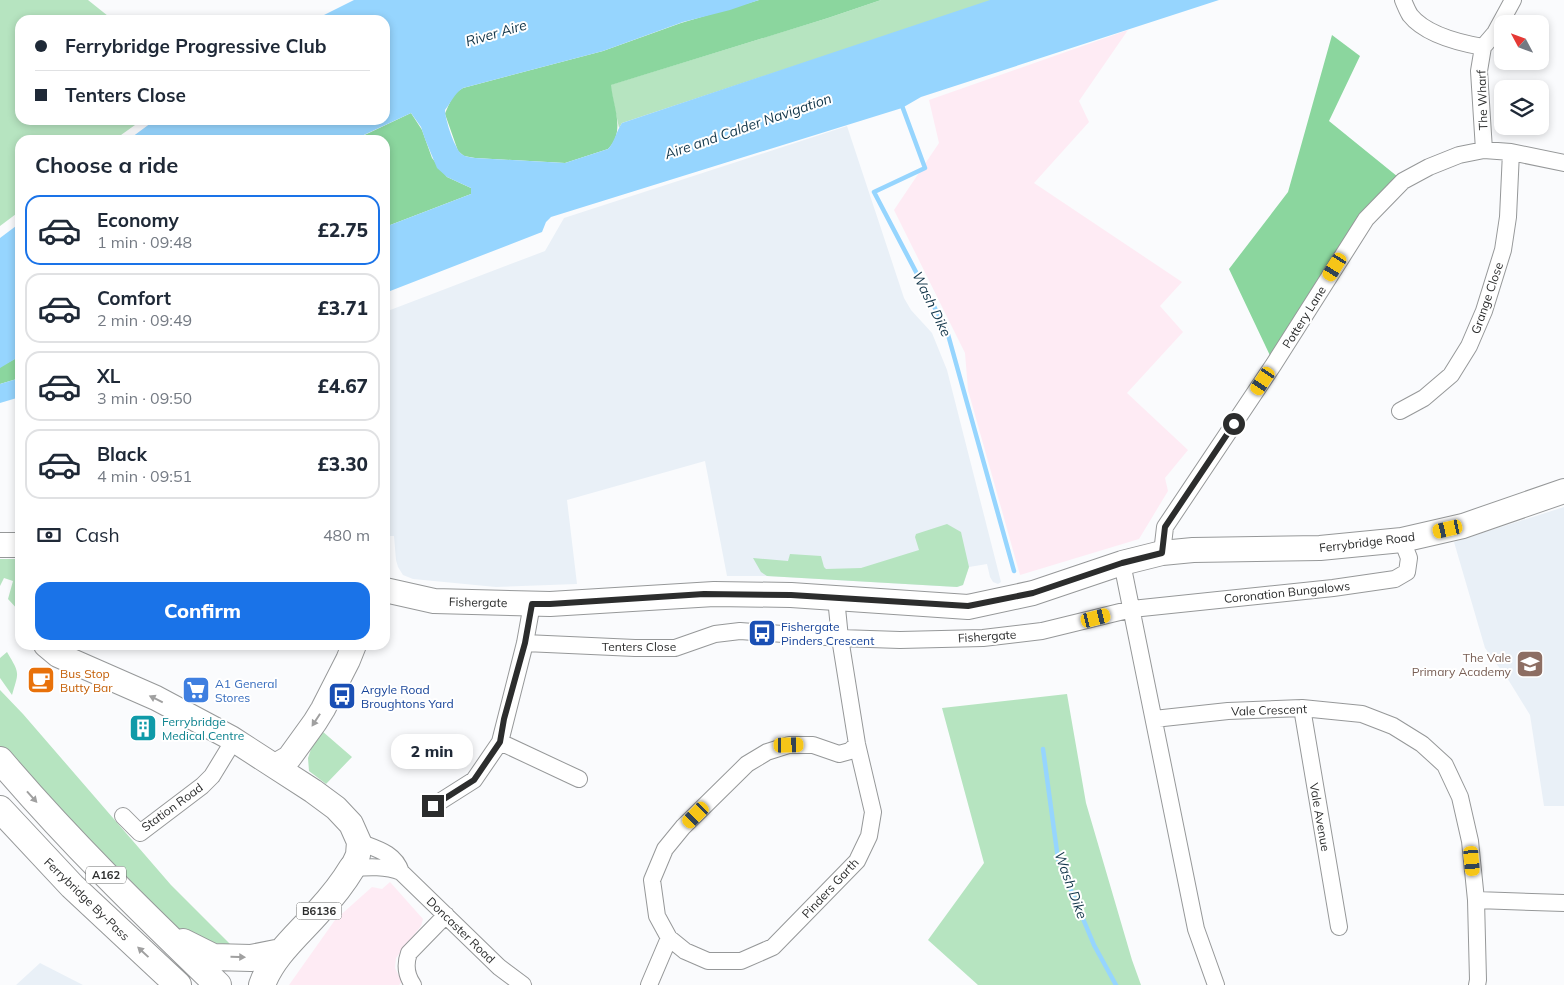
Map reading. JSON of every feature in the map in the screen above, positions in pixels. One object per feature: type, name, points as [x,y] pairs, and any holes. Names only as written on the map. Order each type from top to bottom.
[{"type":"main road","name":"Ferrybridge Road","points":[[1193,550],[1320,548],[1402,540],[1463,526],[1564,491]]},
{"type":"main road","points":[[0,545],[15,545]]},
{"type":"main road","name":"Fishergate","points":[[390,591],[434,601],[532,604],[558,604],[704,594],[791,595],[968,606],[1033,593],[1122,563],[1162,553],[1193,550]]},
{"type":"main road","points":[[52,650],[74,664],[156,698],[234,740],[336,808],[351,824],[359,842]]},
{"type":"main road","points":[[275,766],[290,758],[299,746],[323,709],[352,650]]},
{"type":"main road","points":[[299,746],[296,766],[301,783]]},
{"type":"main road","name":"A162","points":[[0,760],[32,798],[95,864],[218,985]]},
{"type":"main road","name":"Ferrybridge By-Pass","points":[[0,809],[72,886],[178,985]]},
{"type":"main road","name":"B6136","points":[[281,952],[345,880],[358,855],[359,842]]},
{"type":"main road","points":[[160,930],[213,957],[251,958],[281,952]]},
{"type":"main road","points":[[262,985],[266,974],[281,952]]},
{"type":"street","points":[[1403,0],[1410,14],[1417,22],[1428,29],[1464,44],[1483,47],[1495,33],[1513,0]]},
{"type":"street","name":"The Wharf","points":[[1483,47],[1480,71],[1484,150]]},
{"type":"street","name":"Pottery Lane","points":[[1162,553],[1165,527],[1274,364],[1366,219],[1403,181],[1459,154],[1484,150],[1511,152],[1564,163]]},
{"type":"street","name":"Grange Close","points":[[1400,411],[1424,398],[1451,375],[1469,346],[1481,320],[1503,250],[1508,217],[1511,152]]},
{"type":"street","name":"Coronation Bungalows","points":[[1132,609],[1333,588],[1395,579],[1407,572],[1409,558],[1402,540]]},
{"type":"street","points":[[1122,563],[1196,929],[1216,985]]},
{"type":"street","name":"Pinders Garth","points":[[669,938],[685,951],[708,961],[741,961],[773,947],[857,861],[869,836],[873,812],[856,744],[836,598]]},
{"type":"street","points":[[433,806],[474,780],[500,742],[504,719],[525,643],[532,604]]},
{"type":"street","name":"Fishergate","points":[[840,638],[900,640],[983,638],[1042,631],[1132,609]]},
{"type":"street","name":"Tenters Close","points":[[525,643],[675,648],[715,634],[740,631],[840,638]]},
{"type":"street","name":"Vale Crescent","points":[[1154,719],[1228,711],[1302,708],[1362,714],[1393,726],[1422,744],[1444,765],[1460,797],[1470,842],[1476,900],[1477,985]]},
{"type":"street","name":"Vale Avenue","points":[[1302,708],[1339,927]]},
{"type":"street","name":"Station Road","points":[[123,816],[140,833],[202,786],[212,776],[234,740]]},
{"type":"street","points":[[500,742],[579,779]]},
{"type":"street","points":[[649,985],[669,938],[657,916],[652,880],[665,849],[683,828],[747,764],[768,752],[789,745],[813,745],[839,754],[850,751],[856,744]]},
{"type":"street","points":[[828,751],[866,783]]},
{"type":"street","name":"Doncaster Road","points":[[359,842],[381,850],[399,864],[401,872],[499,967],[523,985]]},
{"type":"street","points":[[352,868],[380,867],[401,872]]},
{"type":"street","points":[[1476,900],[1564,903]]},
{"type":"street","points":[[413,985],[407,970],[406,961],[409,953],[446,915]]},
{"type":"shaded area","points":[[1128,30],[1079,101],[1089,122],[1034,183],[1182,282],[1160,306],[1183,332],[1127,393],[1188,450],[1165,478],[1168,491],[1139,539],[1020,575],[968,390],[965,353],[894,210],[939,143],[929,100]]},
{"type":"shaded area","points":[[847,126],[904,298],[911,310],[932,333],[947,370],[1001,582],[998,584],[993,582],[987,564],[969,567],[963,585],[957,587],[767,576],[727,576],[705,461],[567,500],[577,584],[496,587],[413,579],[403,575],[396,560],[394,536],[390,536],[390,310],[545,251],[564,218]]},
{"type":"shaded area","name":"The Vale Primary Academy","points":[[1564,507],[1564,806],[1544,806],[1530,715],[1509,681],[1485,648],[1454,542]]},
{"type":"shaded area","points":[[390,882],[423,919],[421,926],[396,958],[395,968],[402,982],[399,985],[289,985],[335,920],[372,887],[382,889]]},
{"type":"shaded area","points":[[40,963],[83,985],[16,985]]},
{"type":"green space","points":[[0,0],[88,0],[107,15],[15,15],[15,125],[135,125],[121,135],[15,135],[15,215],[0,226]]},
{"type":"green space","points":[[759,0],[881,0],[611,85],[617,127],[616,135],[608,149],[565,163],[475,158],[464,156],[458,151],[445,114],[454,94],[463,88],[603,51],[681,23]]},
{"type":"green space","points":[[881,0],[995,0],[622,123],[619,128],[610,85]]},
{"type":"green space","points":[[1332,35],[1360,56],[1329,121],[1403,181],[1274,364],[1229,269],[1288,192]]},
{"type":"green space","points":[[411,113],[422,130],[432,158],[447,177],[471,188],[471,194],[390,225],[390,135],[365,135],[386,125],[390,125],[390,123]]},
{"type":"green space","points":[[15,359],[15,380],[0,384],[0,367]]},
{"type":"green space","points":[[947,524],[961,532],[969,567],[963,585],[957,587],[767,576],[761,572],[753,558],[788,561],[790,554],[821,556],[826,569],[861,568],[919,550],[915,537],[916,534]]},
{"type":"green space","points":[[0,559],[15,559],[15,607],[8,599],[13,581],[4,578],[0,586]]},
{"type":"green space","points":[[7,652],[17,673],[12,695],[0,678],[0,658]]},
{"type":"green space","points":[[0,690],[171,885],[231,945],[205,942],[183,934],[6,754],[0,746]]},
{"type":"green space","points":[[1067,694],[1086,803],[1141,985],[978,985],[928,940],[984,863],[942,708]]},
{"type":"green space","points":[[322,731],[352,757],[326,784],[309,771],[308,758]]},
{"type":"water","points":[[354,0],[759,0],[730,10],[683,22],[603,51],[463,88],[455,95],[445,110],[454,141],[464,156],[565,163],[608,149],[622,123],[990,0],[1219,0],[921,97],[902,108],[551,217],[546,222],[542,232],[390,291],[390,225],[471,194],[471,188],[447,177],[437,168],[421,127],[411,113],[390,123],[390,15],[324,15]]},
{"type":"water","points":[[148,125],[385,125],[364,135],[135,135]]},
{"type":"water","points":[[15,227],[15,359],[0,368],[0,238]]},
{"type":"water","points":[[15,380],[15,398],[0,403],[0,384]]},
{"type":"waterway","name":"Wash Dike","points":[[901,103],[925,168],[874,192],[947,331],[1014,571]]},
{"type":"waterway","name":"Wash Dike","points":[[1043,749],[1058,859],[1094,945],[1116,985]]},
{"type":"place","name":"Fishergate Pinders Crescent","points":[[762,633]]},
{"type":"place","name":"The Vale Primary Academy","points":[[1530,664]]},
{"type":"place","name":"Bus Stop Butty Bar","points":[[41,680]]},
{"type":"place","name":"A1 General Stores","points":[[196,690]]},
{"type":"place","name":"Argyle Road Broughtons Yard","points":[[342,696]]},
{"type":"place","name":"Ferrybridge Medical Centre","points":[[143,728]]},
{"type":"route","points":[[433,806],[474,780],[500,742],[504,719],[525,643],[532,604],[704,594],[791,595],[968,606],[1033,593],[1122,563],[1162,553],[1165,527],[1234,424]]},
{"type":"water label","name":"River Aire","points":[[496,33]]},
{"type":"water label","name":"Aire and Calder Navigation","points":[[748,126]]}]
